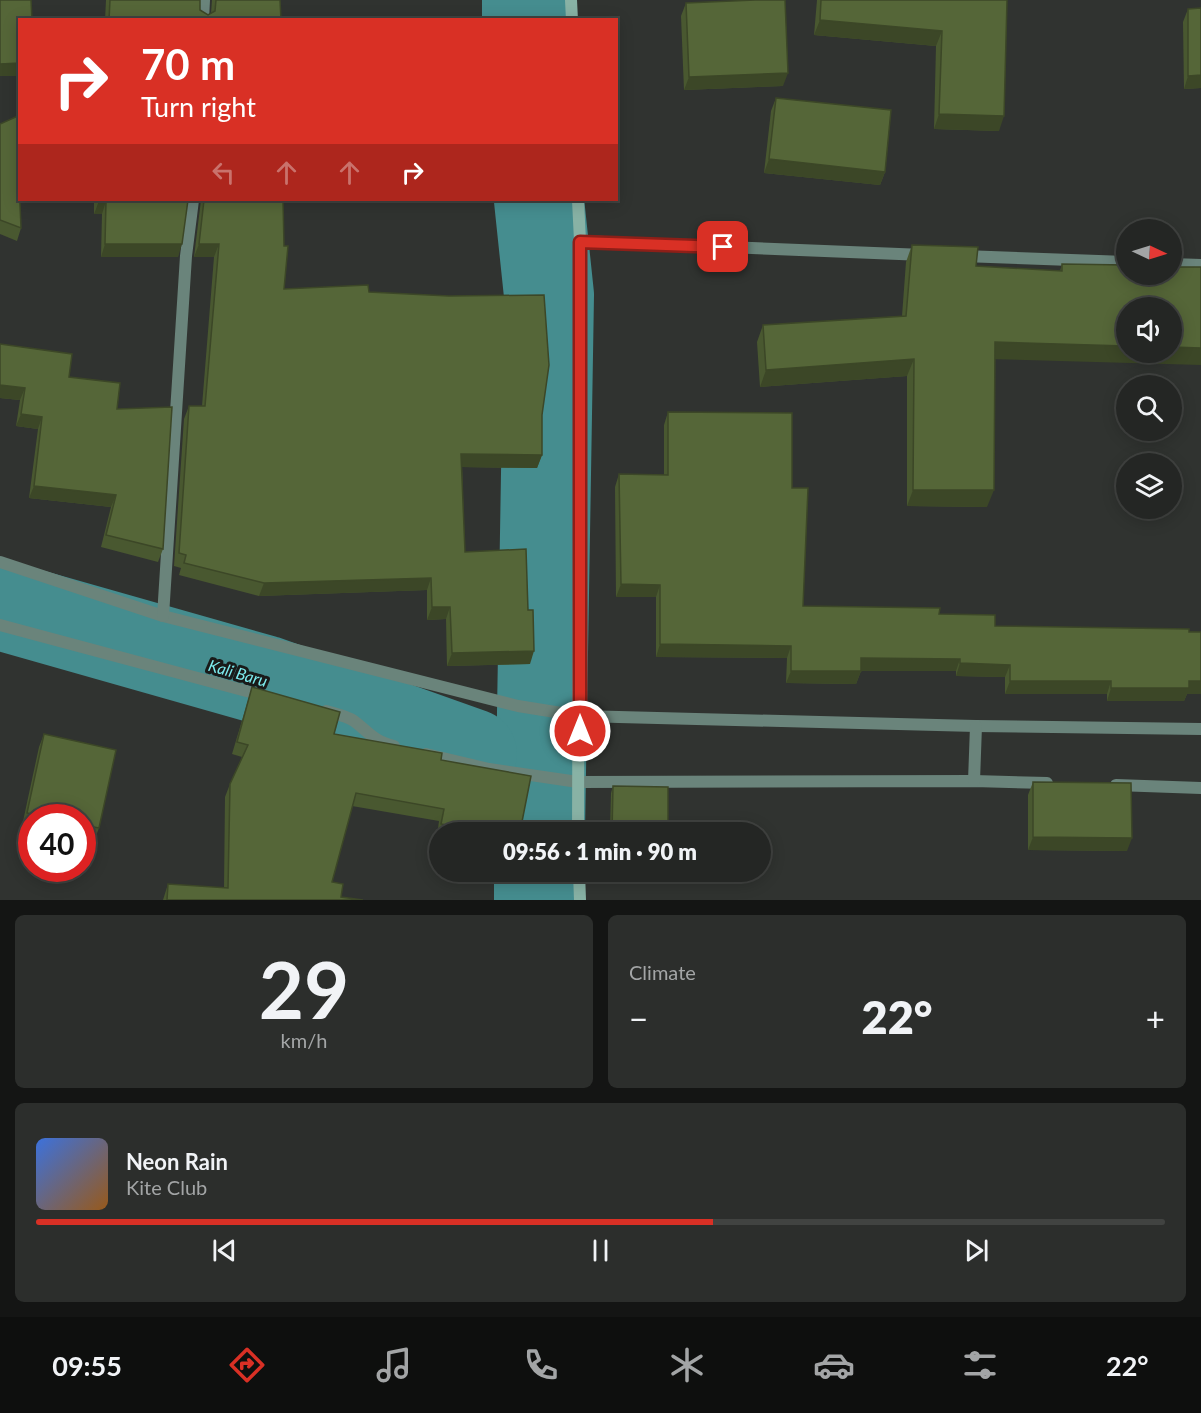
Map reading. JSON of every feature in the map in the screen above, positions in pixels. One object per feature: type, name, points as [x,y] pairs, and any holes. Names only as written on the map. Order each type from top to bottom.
[{"type":"street","points":[[203,18],[204,0]]},
{"type":"street","points":[[571,0],[572,18]]},
{"type":"street","points":[[163,616],[186,256],[193,201]]},
{"type":"street","points":[[578,201],[580,242],[579,822]]},
{"type":"street","points":[[580,242],[1116,262]]},
{"type":"street","points":[[1182,264],[1201,265]]},
{"type":"street","points":[[0,562],[163,616],[518,706],[555,713],[580,716],[976,731],[1201,729]]},
{"type":"street","points":[[0,625],[280,700]]},
{"type":"street","points":[[312,708],[344,716],[381,743],[489,769],[578,778],[1058,783]]},
{"type":"street","points":[[974,781],[976,731]]},
{"type":"street","points":[[1106,785],[1201,788]]},
{"type":"street","points":[[579,882],[580,900]]},
{"type":"building","points":[[0,0],[31,0],[32,18],[18,18],[18,63],[0,64]]},
{"type":"building","points":[[110,0],[200,0],[200,10],[208,15],[215,11],[216,0],[280,0],[281,18],[109,18]]},
{"type":"building","points":[[785,0],[788,73],[689,77],[686,3]]},
{"type":"building","points":[[821,0],[1007,0],[1004,116],[939,114],[942,31],[820,20]]},
{"type":"building","points":[[1201,8],[1201,75],[1188,76],[1188,9]]},
{"type":"building","points":[[776,98],[891,110],[885,172],[769,159]]},
{"type":"building","points":[[18,116],[18,201],[20,201],[21,228],[0,220],[0,124]]},
{"type":"building","points":[[106,201],[188,201],[182,244],[105,244]]},
{"type":"building","points":[[204,201],[283,201],[284,246],[288,246],[284,289],[368,285],[369,292],[449,296],[544,295],[549,365],[542,415],[542,455],[461,454],[465,552],[526,549],[528,610],[533,610],[534,651],[452,653],[450,607],[432,607],[431,578],[264,583],[184,563],[186,555],[179,553],[189,406],[205,406],[219,244],[199,244]]},
{"type":"building","points":[[912,245],[978,247],[976,266],[1062,271],[1062,264],[1116,265],[1116,285],[1182,285],[1182,267],[1201,267],[1201,348],[1182,347],[1182,297],[1116,297],[1116,346],[995,342],[994,490],[913,490],[914,359],[766,370],[763,325],[906,316]]},
{"type":"building","points":[[0,344],[72,354],[69,377],[120,383],[117,409],[172,407],[163,549],[106,535],[116,495],[34,486],[42,417],[21,414],[25,388],[0,385]]},
{"type":"building","points":[[668,412],[792,413],[792,488],[808,488],[803,606],[940,608],[939,614],[995,615],[995,626],[1189,629],[1189,632],[1201,632],[1201,681],[1189,681],[1189,688],[1111,688],[1111,681],[1010,681],[1010,665],[960,663],[960,659],[861,658],[861,671],[791,671],[791,646],[660,644],[660,585],[621,584],[619,474],[668,475]]},
{"type":"building","points":[[252,687],[340,712],[334,734],[442,753],[441,760],[531,776],[522,822],[441,822],[444,809],[356,793],[332,882],[343,884],[341,897],[363,900],[167,900],[168,884],[228,888],[230,784],[248,745],[237,742]]},
{"type":"building","points":[[44,734],[116,750],[99,828],[96,827],[96,804],[29,804]]},
{"type":"building","points":[[1033,782],[1131,783],[1132,838],[1033,837]]},
{"type":"building","points":[[613,786],[668,787],[668,822],[612,822]]},
{"type":"waterway","points":[[527,0],[527,18]]},
{"type":"waterway","points":[[539,201],[549,295],[540,822]]},
{"type":"waterway","name":"Kali Baru","points":[[0,605],[264,680],[472,754]]},
{"type":"waterway","points":[[539,882],[539,900]]},
{"type":"route","points":[[580,731],[580,242],[723,247]]}]
